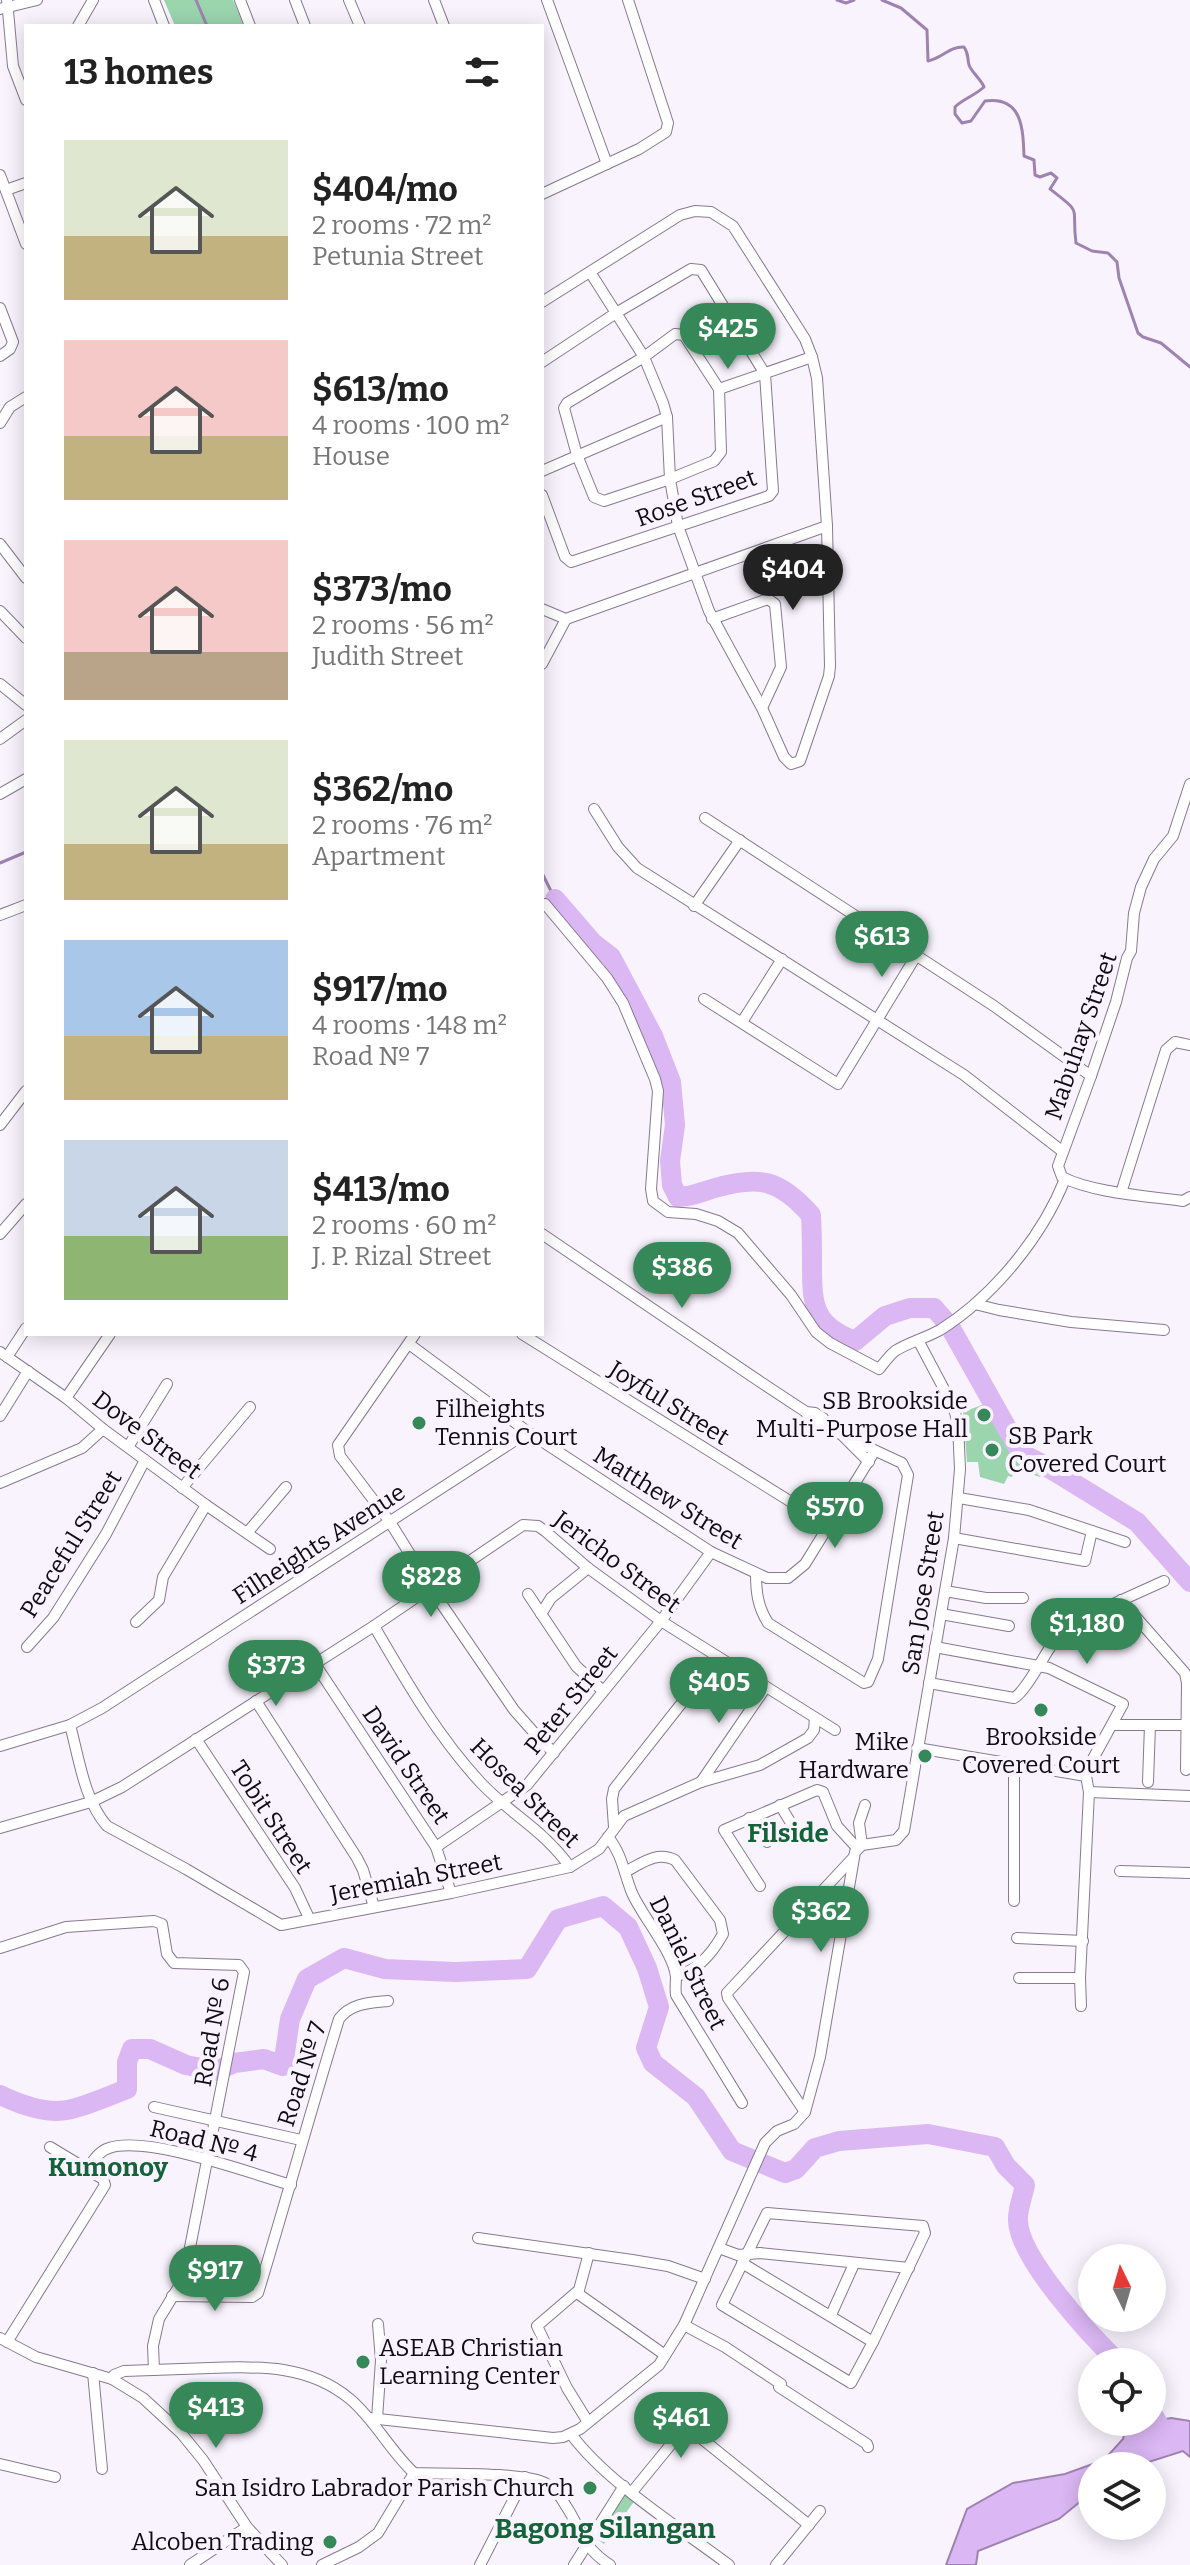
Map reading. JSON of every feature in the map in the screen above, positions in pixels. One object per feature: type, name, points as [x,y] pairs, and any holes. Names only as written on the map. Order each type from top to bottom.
[{"type":"street","points":[[22,80],[13,66],[5,6],[37,0]]},
{"type":"street","points":[[79,24],[93,0]]},
{"type":"street","points":[[154,0],[161,24]]},
{"type":"street","points":[[240,0],[249,24]]},
{"type":"street","points":[[295,0],[304,24]]},
{"type":"street","points":[[349,0],[359,24]]},
{"type":"street","points":[[434,0],[443,24]]},
{"type":"street","points":[[547,0],[607,164]]},
{"type":"street","points":[[544,193],[639,149],[668,128],[628,0]]},
{"type":"street","points":[[0,175],[24,239]]},
{"type":"street","points":[[6,190],[24,184]]},
{"type":"street","points":[[544,301],[680,215],[695,211],[711,212],[733,226],[805,339],[817,378],[827,526],[829,676],[800,761],[791,764],[784,757],[762,708],[712,619],[678,526],[670,479],[667,417],[644,357],[590,272]]},
{"type":"street","name":"Rose Street","points":[[544,361],[691,269],[701,270],[765,374],[772,494],[571,562],[565,557],[544,500]]},
{"type":"street","points":[[0,308],[13,342],[10,349],[0,356]]},
{"type":"street","points":[[675,334],[684,335],[719,389],[719,457],[670,479],[604,501],[594,497],[563,412],[567,403],[644,357],[675,334]]},
{"type":"street","points":[[719,389],[812,357]]},
{"type":"street","points":[[0,423],[10,407],[24,398]]},
{"type":"street","points":[[544,470],[667,417]]},
{"type":"street","points":[[544,660],[566,619],[827,526]]},
{"type":"street","points":[[0,544],[24,575]]},
{"type":"street","points":[[712,619],[768,599],[775,604],[781,667],[762,708]]},
{"type":"street","points":[[544,610],[566,619]]},
{"type":"street","points":[[0,611],[24,636]]},
{"type":"street","points":[[0,684],[24,703]]},
{"type":"street","points":[[0,739],[24,721]]},
{"type":"street","points":[[0,794],[24,780]]},
{"type":"street","name":"Mabuhay Street","points":[[1065,1179],[1059,1169],[1062,1151],[1091,1076],[1133,946],[1134,913],[1141,887],[1154,859],[1173,836],[1190,784]]},
{"type":"street","points":[[594,809],[618,847],[637,868],[964,1075],[1062,1151]]},
{"type":"street","points":[[705,818],[1007,1014],[1091,1076]]},
{"type":"street","points":[[694,906],[740,840]]},
{"type":"street","points":[[545,904],[607,978],[623,1003],[655,1079],[658,1091],[651,1189],[653,1201],[668,1212],[696,1214],[718,1221],[738,1233],[791,1295],[816,1332],[879,1369],[897,1350],[940,1330],[975,1304],[1038,1233],[1049,1217],[1065,1179],[1121,1193],[1183,1201],[1190,1197]]},
{"type":"street","points":[[0,915],[24,906]]},
{"type":"street","points":[[704,999],[835,1084],[841,1082],[916,956]]},
{"type":"street","points":[[742,1022],[782,959]]},
{"type":"street","points":[[1121,1193],[1166,1050],[1175,1042],[1190,1045]]},
{"type":"street","points":[[0,1125],[24,1094]]},
{"type":"street","points":[[0,1234],[24,1206]]},
{"type":"street","points":[[544,1235],[806,1412],[818,1426],[827,1426],[850,1442],[859,1443],[872,1457],[902,1463],[908,1475],[878,1659],[868,1682],[864,1683],[768,1623],[756,1592],[756,1574]]},
{"type":"street","points":[[975,1304],[1071,1322],[1164,1330]]},
{"type":"street","points":[[3,1354],[24,1330]]},
{"type":"street","points":[[66,1398],[109,1336]]},
{"type":"street","name":"Joyful Street","points":[[525,1336],[796,1505]]},
{"type":"street","points":[[412,1339],[338,1445],[340,1456],[390,1522],[430,1588],[514,1710],[554,1753]]},
{"type":"street","name":"Matthew Street","points":[[412,1339],[528,1432],[711,1552],[767,1578],[788,1578],[805,1564],[872,1457]]},
{"type":"street","name":"San Jose Street","points":[[858,1850],[896,1840],[904,1831],[959,1498],[960,1458],[956,1416],[919,1342]]},
{"type":"street","name":"Dove Street","points":[[3,1354],[66,1398],[182,1488],[270,1549]]},
{"type":"street","points":[[0,1416],[28,1371]]},
{"type":"street","points":[[128,1447],[167,1384]]},
{"type":"street","points":[[182,1488],[250,1407]]},
{"type":"street","points":[[0,1483],[82,1448],[103,1429]]},
{"type":"street","name":"Filheights Avenue","points":[[0,1746],[70,1725],[102,1708],[528,1432]]},
{"type":"street","name":"Peaceful Street","points":[[27,1647],[53,1618],[106,1534],[145,1460]]},
{"type":"street","points":[[247,1533],[286,1487]]},
{"type":"street","points":[[959,1498],[1029,1510],[1125,1542]]},
{"type":"street","points":[[136,1622],[159,1600],[163,1577],[206,1505]]},
{"type":"street","name":"Jericho Street","points":[[0,1828],[91,1802],[122,1787],[374,1626],[523,1525],[538,1526],[588,1568],[661,1621],[835,1730]]},
{"type":"street","points":[[954,1538],[1085,1561],[1092,1531]]},
{"type":"street","name":"Peter Street","points":[[436,1847],[527,1785],[661,1621],[711,1552]]},
{"type":"street","points":[[541,1614],[551,1598],[588,1568]]},
{"type":"street","points":[[1164,1581],[1116,1603],[1185,1673],[1188,1725],[1186,1770]]},
{"type":"street","points":[[945,1591],[986,1598],[1023,1598]]},
{"type":"street","points":[[528,1594],[576,1666],[603,1691]]},
{"type":"street","points":[[941,1614],[1009,1626]]},
{"type":"street","name":"Hosea Street","points":[[374,1626],[462,1762],[485,1787],[549,1841],[570,1867]]},
{"type":"street","points":[[929,1683],[1014,1698],[1024,1690],[1051,1646]]},
{"type":"street","points":[[935,1647],[1037,1665],[1080,1681],[1123,1704],[1086,1776],[1089,1792],[1081,2006]]},
{"type":"street","points":[[614,1827],[614,1789],[718,1657]]},
{"type":"street","name":"David Street","points":[[315,1664],[436,1847],[451,1893]]},
{"type":"street","points":[[701,1782],[766,1687]]},
{"type":"street","points":[[256,1701],[357,1858],[374,1907]]},
{"type":"street","name":"Jeremiah Street","points":[[70,1725],[91,1802],[98,1816],[118,1834],[186,1869],[281,1925],[570,1867],[599,1849],[624,1816],[701,1782],[760,1765],[808,1738],[814,1730],[815,1718]]},
{"type":"street","points":[[1112,1725],[1188,1725]]},
{"type":"street","points":[[1148,1782],[1150,1725]]},
{"type":"street","name":"Tobit Street","points":[[196,1739],[295,1888],[309,1918]]},
{"type":"street","points":[[917,1748],[1086,1776]]},
{"type":"street","points":[[1014,1763],[1014,1901]]},
{"type":"street","points":[[760,1886],[724,1830],[780,1805],[821,1790],[837,1826],[858,1850]]},
{"type":"street","points":[[1089,1792],[1190,1796]]},
{"type":"street","points":[[780,1805],[797,1833]]},
{"type":"street","points":[[373,2418],[553,2438],[571,2434],[659,2365],[684,2325],[770,2136],[794,2124],[805,2112],[820,2057],[858,1850],[859,1823],[865,1805]]},
{"type":"street","points":[[749,1818],[767,1842]]},
{"type":"street","name":"Daniel Street","points":[[608,1837],[618,1848],[637,1904],[655,1931],[676,1976],[676,1995],[742,2103]]},
{"type":"street","points":[[805,2112],[727,1993],[858,1850]]},
{"type":"street","points":[[625,1872],[656,1856],[666,1855],[675,1860],[720,1920],[723,1934],[717,1945],[701,1962],[676,1976]]},
{"type":"street","points":[[1120,1871],[1190,1873]]},
{"type":"street","name":"Road № 6","points":[[0,1948],[66,1927],[159,1922],[163,1928],[167,1954],[174,1963],[239,1965],[243,1968],[184,2278],[163,2308],[155,2332],[154,2370]]},
{"type":"street","points":[[1017,1938],[1083,1941]]},
{"type":"street","points":[[1019,1978],[1080,1978]]},
{"type":"street","name":"Road № 7","points":[[172,2296],[256,2296],[339,2019],[346,2010],[356,2005],[388,2001]]},
{"type":"street","points":[[154,2107],[301,2140]]},
{"type":"street","name":"Road № 4","points":[[87,2169],[107,2148],[136,2144],[208,2160],[291,2185]]},
{"type":"street","points":[[50,2147],[103,2179],[105,2185],[3,2340],[36,2357],[112,2379],[143,2398],[181,2433],[203,2460],[247,2527],[282,2565]]},
{"type":"street","points":[[770,2212],[923,2226],[925,2233],[909,2268],[853,2382],[848,2383],[725,2308],[723,2302],[765,2215],[770,2212]]},
{"type":"street","points":[[478,2238],[668,2266],[705,2279]]},
{"type":"street","points":[[719,2248],[738,2255],[873,2342]]},
{"type":"street","points":[[588,2422],[537,2329],[539,2323],[577,2293],[589,2253]]},
{"type":"street","points":[[744,2259],[760,2253],[909,2268]]},
{"type":"street","points":[[831,2315],[854,2264]]},
{"type":"street","points":[[577,2293],[665,2355]]},
{"type":"street","points":[[373,2418],[381,2378],[378,2324]]},
{"type":"street","points":[[684,2325],[725,2347],[781,2384],[779,2387],[868,2447]]},
{"type":"street","points":[[112,2379],[124,2371],[254,2367],[284,2369],[311,2376],[329,2384],[373,2418],[414,2473]]},
{"type":"street","points":[[93,2373],[102,2469]]},
{"type":"street","points":[[574,2565],[586,2543],[628,2489],[695,2415]]},
{"type":"street","points":[[686,2426],[809,2525]]},
{"type":"street","points":[[571,2434],[587,2454],[628,2489],[729,2565]]},
{"type":"street","points":[[0,2464],[55,2477]]},
{"type":"street","points":[[414,2473],[525,2477],[545,2483],[557,2493],[594,2555],[610,2565]]},
{"type":"street","points":[[322,2565],[359,2547],[378,2533],[414,2473]]},
{"type":"street","points":[[480,2565],[525,2477]]},
{"type":"street","points":[[776,2565],[820,2511]]},
{"type":"street","points":[[190,2565],[247,2527]]},
{"type":"green space","points":[[164,0],[233,0],[243,24],[174,24]]},
{"type":"green space","points":[[987,1403],[1011,1447],[1021,1458],[1044,1471],[1040,1477],[1016,1469],[1004,1484],[980,1477],[978,1462],[967,1462],[963,1412]]},
{"type":"green space","points":[[625,2493],[635,2500],[604,2544],[594,2537]]},
{"type":"shaded area","points":[[1166,2419],[1190,2421],[1190,2457],[1183,2451],[1166,2456],[1166,2452],[1111,2452],[1124,2436],[1166,2436]]},
{"type":"shaded area","points":[[1078,2469],[1078,2503],[1059,2519],[978,2551],[976,2565],[946,2565],[967,2509],[1013,2483]]},
{"type":"waterway","points":[[196,0],[206,24]]},
{"type":"waterway","points":[[837,0],[846,3],[854,0]]},
{"type":"waterway","points":[[882,0],[901,8],[927,30],[928,61],[954,48],[964,47],[970,68],[984,87],[955,107],[955,114],[962,123],[971,121],[985,101],[997,101],[1013,109],[1021,125],[1024,156],[1034,160],[1035,175],[1040,177],[1051,173],[1057,178],[1050,189],[1072,207],[1076,243],[1092,251],[1108,253],[1117,262],[1119,278],[1138,333],[1161,343],[1190,367]]},
{"type":"waterway","points":[[0,863],[24,853]]},
{"type":"waterway","points":[[544,877],[555,899],[548,901]]},
{"type":"waterway","points":[[555,899],[593,943],[611,957],[653,1036],[671,1082],[675,1125],[670,1161],[672,1185],[678,1197],[745,1182],[768,1184],[789,1194],[811,1215],[813,1292],[818,1313],[831,1329],[855,1341],[885,1316],[910,1308],[934,1308],[949,1325],[1021,1453],[1137,1522],[1190,1582]]},
{"type":"waterway","points":[[0,2095],[50,2111],[90,2103],[127,2089],[127,2062],[132,2049],[150,2049],[186,2065],[216,2071],[234,2063],[264,2059],[283,2066],[290,2019],[307,1979],[344,1958],[385,1969],[455,1972],[527,1969],[558,1919],[603,1906],[628,1927],[647,1968],[659,2007],[646,2048],[653,2063],[696,2097],[732,2151],[785,2173],[796,2169],[815,2148],[839,2141],[928,2134],[995,2147],[1006,2166],[1025,2185],[1018,2221],[1021,2237],[1030,2255],[1058,2296],[1104,2348]]},
{"type":"place","name":"SB Brookside Multi-Purpose Hall","points":[[984,1415]]},
{"type":"place","name":"Filheights Tennis Court","points":[[419,1423]]},
{"type":"place","name":"SB Park Covered Court","points":[[992,1450]]},
{"type":"place","name":"Brookside Covered Court","points":[[1041,1710]]},
{"type":"place","name":"Mike Hardware","points":[[925,1756]]},
{"type":"place","name":"ASEAB Christian Learning Center","points":[[363,2362]]},
{"type":"place","name":"San Isidro Labrador Parish Church","points":[[590,2488]]},
{"type":"place","name":"Alcoben Trading","points":[[330,2542]]},
{"type":"district","name":"Filside","points":[[788,1833]]},
{"type":"district","name":"Kumonoy","points":[[108,2167]]},
{"type":"district","name":"Bagong Silangan","points":[[605,2528]]}]
